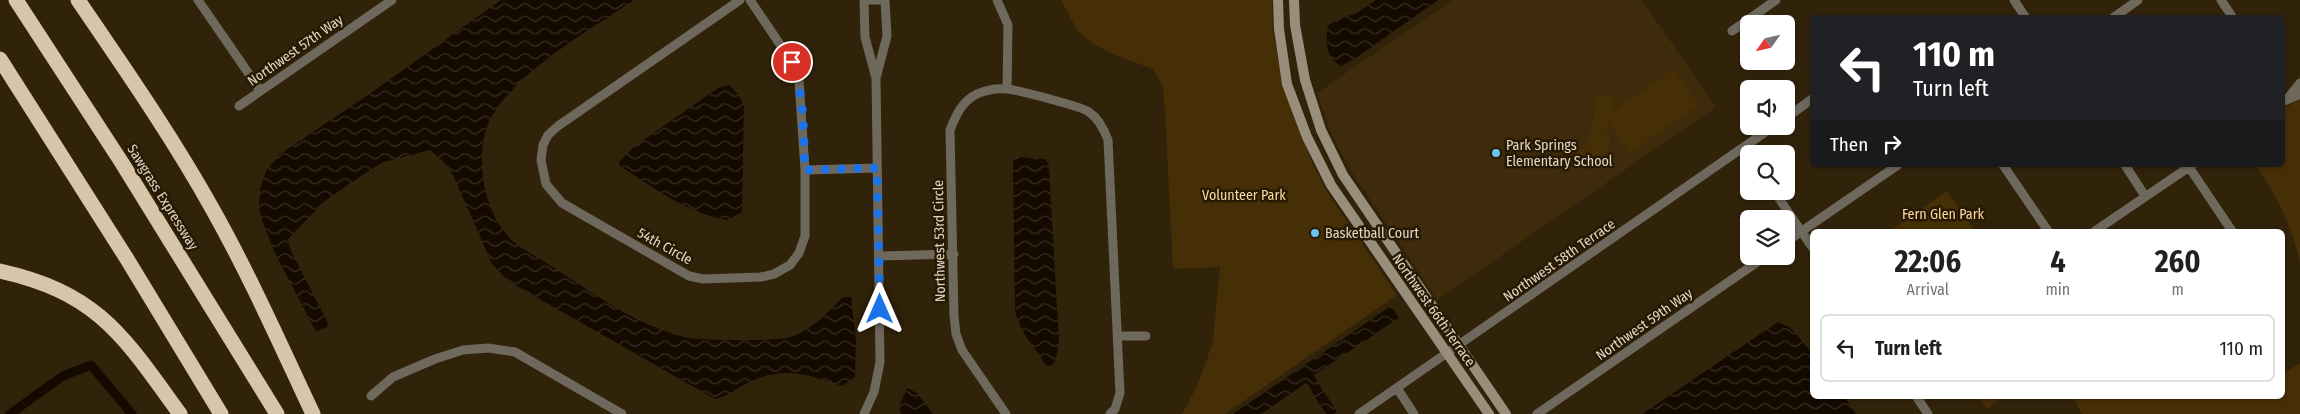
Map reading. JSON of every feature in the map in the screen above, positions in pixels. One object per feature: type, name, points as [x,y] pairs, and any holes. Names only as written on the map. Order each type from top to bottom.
[{"type":"highway","name":"Sawgrass Expressway","points":[[16,0],[128,171],[277,414]]},
{"type":"highway","points":[[78,0],[172,140],[214,212],[249,277],[313,414]]},
{"type":"highway","points":[[0,59],[122,250],[221,414]]},
{"type":"highway","points":[[0,271],[41,281],[77,299],[100,315],[128,343],[180,414]]},
{"type":"street","name":"Northwest 57th Way","points":[[239,106],[392,0]]},
{"type":"street","name":"54th Circle","points":[[740,0],[558,126],[548,135],[543,145],[541,160],[546,184],[562,204],[676,270],[703,279],[761,278],[774,274],[790,265],[799,253],[805,236],[805,170],[799,81],[792,62],[750,0]]},
{"type":"street","points":[[864,414],[874,392],[880,362],[880,256],[876,78],[865,37],[864,0],[885,0],[887,36],[876,78]]},
{"type":"street","points":[[997,0],[1008,25],[1007,89]]},
{"type":"street","name":"Northwest 66th Terrace","points":[[1278,0],[1279,29],[1287,84],[1307,137],[1336,192],[1489,414]]},
{"type":"street","name":"Northwest 66th Terrace","points":[[1294,0],[1295,25],[1305,80],[1321,130],[1343,175],[1506,414]]},
{"type":"street","points":[[1732,31],[1776,0]]},
{"type":"street","points":[[2014,0],[2024,15]]},
{"type":"street","points":[[2117,15],[2138,0]]},
{"type":"street","points":[[2221,0],[2231,15]]},
{"type":"street","points":[[202,2],[260,90]]},
{"type":"street","points":[[2285,100],[2300,83]]},
{"type":"street","name":"Northwest 53rd Circle","points":[[1006,414],[962,350],[956,334],[950,130],[956,114],[965,102],[976,94],[991,89],[1007,89],[1088,110],[1104,129],[1108,140],[1120,393],[1115,409],[1110,414]]},
{"type":"street","points":[[2285,100],[2300,94]]},
{"type":"street","points":[[1795,112],[1810,101]]},
{"type":"street","name":"Northwest 58th Terrace","points":[[1754,145],[1764,135]]},
{"type":"street","name":"Northwest 58th Terrace","points":[[1359,414],[1740,156]]},
{"type":"street","points":[[1795,236],[1895,167]]},
{"type":"street","points":[[2004,167],[2047,229]]},
{"type":"street","points":[[2126,167],[2145,196]]},
{"type":"street","points":[[2098,229],[2188,167]]},
{"type":"street","points":[[2191,167],[2231,229]]},
{"type":"street","points":[[805,170],[877,168]]},
{"type":"street","points":[[1780,200],[1810,244]]},
{"type":"street","points":[[1375,251],[1389,242]]},
{"type":"street","points":[[880,256],[954,254]]},
{"type":"street","name":"Northwest 59th Way","points":[[1536,414],[1753,265]]},
{"type":"street","points":[[1118,336],[1146,336]]},
{"type":"street","points":[[371,396],[393,377],[463,350],[488,348],[515,352],[620,414]]},
{"type":"street","points":[[1396,388],[1414,414]]},
{"type":"street","points":[[1918,399],[1928,414]]},
{"type":"shaded area","name":"Park Springs Elementary School","points":[[1452,0],[1642,0],[1716,107],[1437,300],[1351,171],[1332,135],[1317,93]]},
{"type":"green space","name":"Volunteer Park","points":[[1061,0],[1272,0],[1273,32],[1281,76],[1312,163],[1327,192],[1397,295],[1225,414],[1182,414],[1197,386],[1213,342],[1220,267],[1173,269],[1163,87],[1153,69],[1115,55],[1092,43],[1078,32]]},
{"type":"green space","points":[[1674,69],[1699,105],[1630,153],[1609,123],[1606,132],[1611,137],[1602,171],[1586,168],[1584,170],[1572,166],[1572,157],[1588,145],[1598,94],[1613,96],[1612,112]]},
{"type":"green space","points":[[2300,99],[2300,262],[2282,211],[2256,167],[2285,167],[2285,108]]},
{"type":"green space","name":"Fern Glen Park","points":[[1947,191],[1974,229],[1893,229]]},
{"type":"green space","points":[[2300,363],[2300,414],[2082,414],[2074,399],[2285,399],[2285,373]]},
{"type":"green space","points":[[1980,399],[1999,399],[1987,409]]},
{"type":"water","points":[[501,0],[634,0],[577,37],[538,67],[504,99],[492,116],[486,130],[483,145],[483,178],[492,210],[508,236],[522,248],[613,306],[666,332],[684,337],[735,340],[786,338],[810,327],[843,297],[851,297],[856,340],[855,377],[842,386],[807,375],[774,374],[749,382],[715,399],[508,281],[492,264],[454,177],[446,164],[430,150],[384,162],[367,172],[326,200],[288,239],[291,251],[328,323],[326,329],[319,332],[315,330],[275,253],[262,221],[259,206],[260,189],[266,171],[279,155],[378,88]]},
{"type":"water","points":[[1376,0],[1438,0],[1356,58],[1341,66],[1332,58],[1327,49],[1328,26],[1335,20],[1357,13]]},
{"type":"water","points":[[729,85],[738,94],[744,105],[742,212],[727,220],[698,212],[671,199],[620,166],[619,162],[635,146],[718,88]]},
{"type":"water","points":[[1019,157],[1045,159],[1049,165],[1059,343],[1055,362],[1050,366],[1044,363],[1028,339],[1015,311],[1013,163],[1014,159]]},
{"type":"water","points":[[1391,306],[1399,318],[1314,375],[1337,412],[1327,414],[1306,383],[1261,414],[1233,414]]},
{"type":"water","points":[[1778,322],[1791,328],[1810,351],[1810,399],[1846,399],[1856,414],[1642,414]]},
{"type":"water","points":[[907,388],[917,393],[933,414],[901,414],[899,407]]},
{"type":"waterway","points":[[10,414],[63,376],[91,365],[132,414]]},
{"type":"place","name":"Park Springs Elementary School","points":[[1496,153]]},
{"type":"place","name":"Basketball Court","points":[[1315,233]]},
{"type":"route","points":[[792,62],[799,81],[805,170],[877,168],[880,309]]}]
